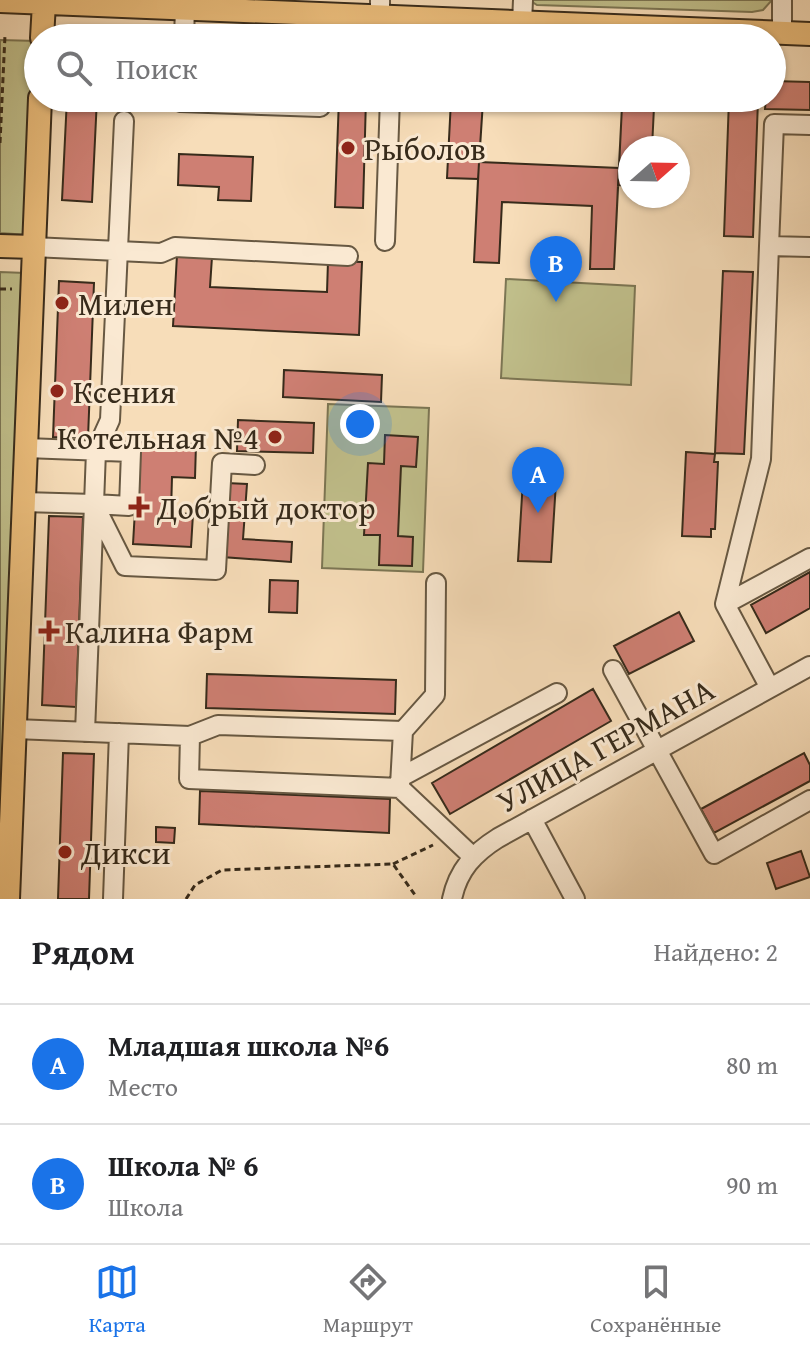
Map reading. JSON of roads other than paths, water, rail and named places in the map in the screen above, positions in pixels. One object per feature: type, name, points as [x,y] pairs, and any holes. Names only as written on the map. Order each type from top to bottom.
[{"type":"main road","points":[[0,1],[94,2],[548,24]]},
{"type":"main road","points":[[43,24],[44,3]]},
{"type":"main road","points":[[786,33],[810,34]]},
{"type":"main road","points":[[8,899],[39,112]]},
{"type":"main road","points":[[0,246],[33,247]]},
{"type":"street","points":[[522,23],[523,0]]},
{"type":"street","points":[[782,0],[782,24]]},
{"type":"street","points":[[184,24],[185,8]]},
{"type":"street","points":[[385,241],[390,112]]},
{"type":"street","points":[[85,732],[96,451],[110,420],[124,121]]},
{"type":"street","points":[[770,688],[725,604],[761,459],[774,124],[810,125]]},
{"type":"street","points":[[769,246],[810,247]]},
{"type":"street","points":[[33,247],[161,253],[175,247],[348,256]]},
{"type":"street","points":[[23,502],[129,506],[131,452],[26,448]]},
{"type":"street","points":[[94,504],[125,566],[216,570],[222,463],[255,465]]},
{"type":"street","points":[[725,604],[810,558]]},
{"type":"street","points":[[436,583],[435,695],[403,731],[401,782],[472,856]]},
{"type":"street","name":"УЛИЦА ГЕРМАНА","points":[[452,899],[459,876],[472,856],[498,838],[810,666]]},
{"type":"street","points":[[613,670],[714,854],[810,800]]},
{"type":"street","points":[[190,736],[189,779],[401,782],[557,693]]},
{"type":"street","points":[[15,729],[190,736],[218,725],[403,731]]},
{"type":"street","points":[[113,899],[119,733]]},
{"type":"street","points":[[532,819],[575,899]]},
{"type":"place","name":"Рыболов","points":[[348,148]]},
{"type":"place","name":"Школа № 6","points":[[556,302]]},
{"type":"place","name":"Милен","points":[[62,303]]},
{"type":"place","name":"Ксения","points":[[57,391]]},
{"type":"place","name":"Котельная №4","points":[[275,437]]},
{"type":"place","name":"Добрый доктор","points":[[139,507]]},
{"type":"place","name":"Младшая школа №6","points":[[538,513]]},
{"type":"place","name":"Калина Фарм","points":[[49,631]]},
{"type":"place","name":"Дикси","points":[[65,852]]}]
